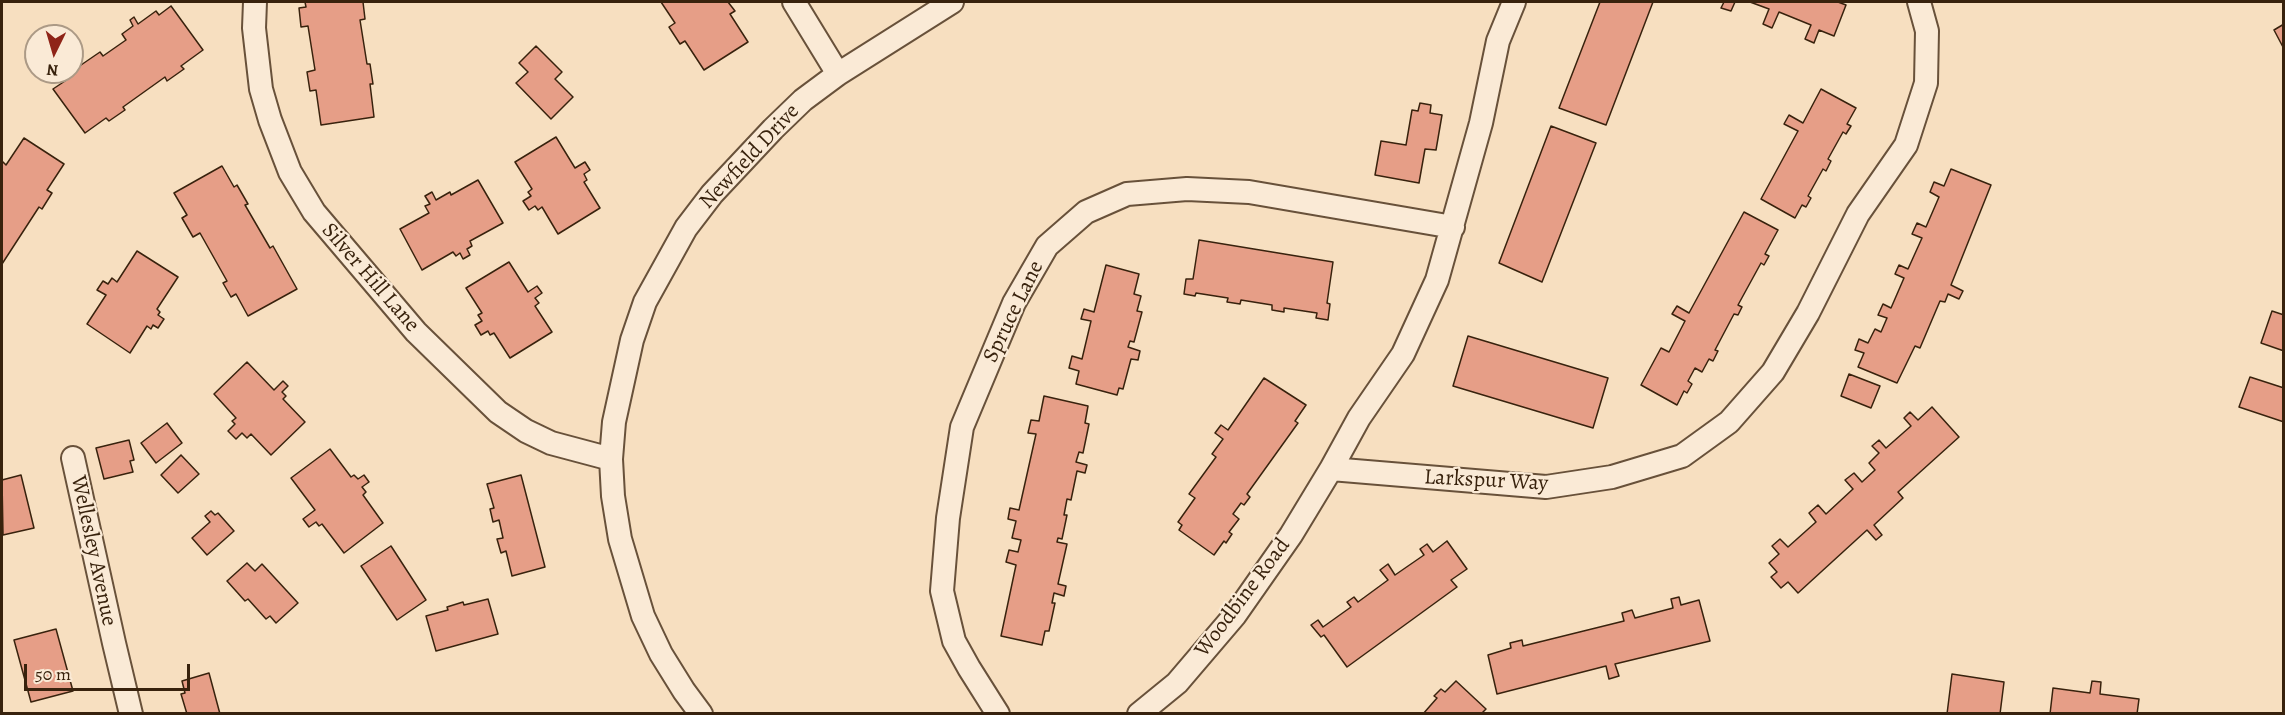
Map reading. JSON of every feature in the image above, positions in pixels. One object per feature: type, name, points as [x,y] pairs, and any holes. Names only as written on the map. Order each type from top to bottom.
[{"type":"street","name":"Silver Hill Lane","points":[[255,2],[254,28],[261,89],[290,172],[314,212],[416,332],[498,412],[526,431],[551,443],[611,459]]},
{"type":"street","points":[[794,2],[838,74]]},
{"type":"street","name":"Newfield Drive","points":[[701,714],[661,654],[640,607],[620,539],[611,459],[614,422],[632,340],[645,302],[664,264],[693,219],[740,162],[803,100],[838,74],[952,2]]},
{"type":"street","points":[[1331,469],[1359,418],[1403,354],[1437,280],[1481,123],[1498,41],[1514,2]]},
{"type":"street","name":"Larkspur Way","points":[[1331,469],[1546,487],[1612,477],[1682,456],[1729,422],[1773,372],[1808,313],[1858,214],[1906,145],[1926,83],[1927,31],[1919,2]]},
{"type":"street","name":"Spruce Lane","points":[[998,714],[954,640],[942,591],[948,518],[962,427],[1014,303],[1047,246],[1086,212],[1127,194],[1187,189],[1249,192],[1453,227]]},
{"type":"street","name":"Wellesley Avenue","points":[[73,458],[131,714]]},
{"type":"street","name":"Woodbine Road","points":[[1139,714],[1177,683],[1235,615],[1291,535],[1331,469]]},
{"type":"building","points":[[305,2],[363,2],[365,19],[360,20],[367,64],[370,64],[373,84],[370,84],[374,117],[321,125],[316,90],[310,91],[307,72],[315,70],[308,26],[301,27],[299,8],[306,7]]},
{"type":"building","points":[[661,2],[728,2],[735,11],[730,14],[748,42],[704,70],[685,41],[680,44],[669,27],[675,23]]},
{"type":"building","points":[[1600,2],[1653,2],[1606,125],[1559,108]]},
{"type":"building","points":[[1724,2],[1735,2],[1731,11],[1721,8]]},
{"type":"building","points":[[1750,2],[1838,2],[1846,5],[1834,36],[1819,30],[1814,43],[1805,39],[1811,25],[1779,12],[1772,28],[1763,24],[1769,9]]},
{"type":"building","points":[[171,6],[203,50],[181,66],[184,69],[167,81],[165,77],[123,107],[125,110],[109,121],[106,118],[85,133],[53,89],[60,84],[84,84],[84,63],[100,52],[103,56],[126,40],[122,34],[133,26],[130,20],[134,17],[138,24],[156,11],[159,15]]},
{"type":"building","points":[[2284,24],[2284,49],[2274,30]]},
{"type":"building","points":[[536,46],[562,72],[555,79],[573,97],[551,119],[516,83],[528,72],[519,63]]},
{"type":"building","points":[[1821,89],[1856,108],[1847,124],[1851,126],[1846,134],[1843,132],[1828,159],[1831,161],[1826,171],[1823,169],[1808,196],[1811,198],[1806,207],[1802,205],[1795,218],[1761,199],[1798,131],[1784,124],[1789,115],[1803,123]]},
{"type":"building","points":[[1420,103],[1431,105],[1430,113],[1442,115],[1436,150],[1425,149],[1419,183],[1375,175],[1381,141],[1406,145],[1412,110],[1418,111]]},
{"type":"building","points":[[1551,126],[1596,143],[1542,282],[1499,263]]},
{"type":"building","points":[[556,137],[575,168],[585,162],[590,170],[584,174],[587,180],[584,182],[600,208],[558,234],[542,207],[538,210],[535,206],[529,210],[523,201],[531,196],[528,192],[532,189],[515,162]]},
{"type":"building","points":[[24,138],[64,164],[47,190],[52,193],[42,209],[39,207],[2,264],[2,164],[3,162],[6,165]]},
{"type":"building","points":[[222,166],[234,187],[237,185],[248,204],[245,205],[270,248],[273,246],[297,289],[248,316],[236,294],[231,297],[223,283],[227,281],[200,233],[193,237],[182,218],[187,215],[174,193]]},
{"type":"building","points":[[1951,169],[1991,185],[1951,285],[1963,291],[1959,299],[1948,294],[1945,302],[1940,301],[1920,348],[1915,346],[1897,383],[1858,367],[1864,353],[1855,350],[1859,339],[1868,343],[1875,329],[1881,332],[1887,318],[1878,315],[1883,304],[1891,308],[1904,278],[1895,274],[1899,265],[1908,269],[1922,238],[1912,234],[1917,223],[1926,227],[1939,197],[1930,192],[1934,182],[1944,186]]},
{"type":"building","points":[[478,180],[503,223],[470,241],[472,246],[467,249],[470,255],[463,259],[460,253],[456,256],[453,252],[422,270],[400,229],[429,213],[425,206],[430,204],[425,196],[432,192],[436,200],[450,192],[451,195]]},
{"type":"building","points":[[1744,212],[1778,230],[1765,254],[1769,256],[1764,265],[1761,263],[1738,305],[1742,307],[1738,315],[1734,314],[1715,350],[1718,351],[1713,361],[1709,359],[1702,372],[1695,368],[1688,381],[1692,384],[1687,393],[1684,391],[1677,405],[1641,385],[1661,348],[1669,352],[1685,321],[1672,314],[1677,306],[1689,313]]},
{"type":"building","points":[[1199,240],[1333,262],[1327,303],[1330,304],[1328,320],[1316,318],[1317,313],[1284,308],[1284,312],[1272,310],[1272,305],[1241,300],[1240,304],[1227,302],[1228,298],[1196,293],[1195,296],[1184,294],[1186,279],[1193,279]]},
{"type":"building","points":[[137,251],[178,277],[157,309],[160,312],[158,315],[164,319],[158,328],[153,325],[151,329],[147,326],[130,353],[87,324],[106,295],[97,290],[103,281],[108,284],[112,278],[117,282]]},
{"type":"building","points":[[509,262],[528,292],[537,286],[542,293],[535,298],[539,303],[535,306],[552,332],[510,358],[494,333],[490,335],[488,331],[481,335],[475,325],[482,321],[478,315],[482,313],[466,288]]},
{"type":"building","points":[[1106,265],[1139,274],[1134,294],[1141,296],[1137,311],[1142,312],[1134,342],[1130,341],[1128,347],[1140,351],[1138,360],[1131,359],[1123,389],[1119,388],[1117,395],[1076,384],[1079,371],[1069,368],[1072,356],[1082,359],[1091,321],[1081,319],[1084,309],[1094,312]]},
{"type":"building","points":[[2272,311],[2284,315],[2284,351],[2261,343]]},
{"type":"building","points":[[1468,336],[1608,378],[1593,428],[1453,386]]},
{"type":"building","points":[[247,362],[274,390],[283,381],[288,386],[282,392],[286,396],[283,399],[305,422],[271,455],[251,434],[247,438],[242,433],[236,439],[228,431],[235,424],[232,421],[236,418],[214,394]]},
{"type":"building","points":[[1849,374],[1880,386],[1871,408],[1841,396]]},
{"type":"building","points":[[2250,377],[2284,388],[2284,422],[2239,407]]},
{"type":"building","points":[[1264,378],[1306,405],[1295,421],[1298,423],[1247,494],[1250,497],[1244,505],[1241,503],[1233,514],[1239,519],[1229,532],[1232,534],[1226,543],[1224,541],[1214,555],[1179,530],[1182,525],[1178,522],[1195,498],[1189,494],[1216,457],[1212,454],[1223,439],[1215,433],[1221,425],[1228,430]]},
{"type":"building","points":[[1044,396],[1088,406],[1085,423],[1089,424],[1083,453],[1079,452],[1076,462],[1087,465],[1085,473],[1077,471],[1071,500],[1067,499],[1064,515],[1067,515],[1062,539],[1058,538],[1057,542],[1067,544],[1058,584],[1066,586],[1064,596],[1054,593],[1052,603],[1055,603],[1049,631],[1045,631],[1042,645],[1001,636],[1016,565],[1006,562],[1009,550],[1018,552],[1021,540],[1012,538],[1016,521],[1008,519],[1010,508],[1019,510],[1036,434],[1028,433],[1031,420],[1039,421]]},
{"type":"building","points":[[1932,407],[1959,437],[1898,492],[1903,498],[1874,525],[1882,535],[1876,540],[1867,530],[1798,593],[1788,582],[1781,588],[1771,577],[1777,572],[1769,563],[1779,554],[1772,546],[1780,539],[1788,547],[1816,522],[1809,513],[1818,505],[1826,514],[1853,489],[1845,480],[1854,473],[1862,482],[1875,470],[1869,463],[1879,453],[1872,446],[1879,440],[1886,448],[1911,426],[1904,418],[1910,412],[1918,420]]},
{"type":"building","points":[[167,423],[182,443],[156,463],[141,443]]},
{"type":"building","points":[[129,440],[134,460],[130,461],[133,472],[104,479],[96,448]]},
{"type":"building","points":[[330,449],[351,477],[354,475],[358,479],[364,475],[369,482],[362,487],[366,492],[363,495],[383,523],[344,553],[322,524],[319,526],[316,522],[309,527],[303,519],[315,510],[291,478]]},
{"type":"building","points":[[181,455],[199,474],[178,493],[161,475]]},
{"type":"building","points":[[21,475],[34,528],[3,535],[2,480]]},
{"type":"building","points":[[521,475],[545,567],[512,576],[506,551],[501,553],[497,539],[503,538],[499,520],[493,522],[490,509],[494,508],[487,484]]},
{"type":"building","points":[[211,511],[215,515],[218,513],[234,531],[207,555],[192,538],[210,522],[205,516]]},
{"type":"building","points":[[1447,541],[1467,569],[1451,580],[1457,587],[1347,667],[1324,635],[1321,637],[1311,625],[1318,620],[1323,627],[1351,607],[1347,602],[1354,597],[1358,602],[1388,580],[1380,570],[1388,564],[1395,575],[1424,555],[1420,549],[1427,544],[1433,552]]},
{"type":"building","points":[[391,546],[426,600],[397,620],[361,566]]},
{"type":"building","points":[[247,563],[255,571],[262,564],[298,603],[276,623],[270,616],[266,619],[248,599],[245,601],[227,581]]},
{"type":"building","points":[[1679,597],[1681,605],[1699,600],[1710,641],[1615,664],[1619,676],[1609,679],[1606,666],[1497,694],[1488,655],[1511,648],[1510,643],[1522,640],[1523,646],[1624,621],[1622,613],[1632,610],[1635,618],[1673,608],[1671,599]]},
{"type":"building","points":[[488,599],[498,634],[436,651],[426,616],[448,610],[447,607],[463,602],[464,605]]},
{"type":"building","points":[[56,629],[73,691],[31,702],[14,640]]},
{"type":"building","points":[[209,673],[220,714],[187,714],[181,694],[185,693],[182,681]]},
{"type":"building","points":[[1952,674],[2004,682],[2000,714],[1947,714]]},
{"type":"building","points":[[1456,681],[1486,709],[1481,714],[1423,714],[1437,698],[1434,696],[1441,689],[1445,692]]},
{"type":"building","points":[[2092,681],[2101,682],[2100,694],[2139,699],[2137,714],[2050,714],[2053,688],[2090,693]]}]
